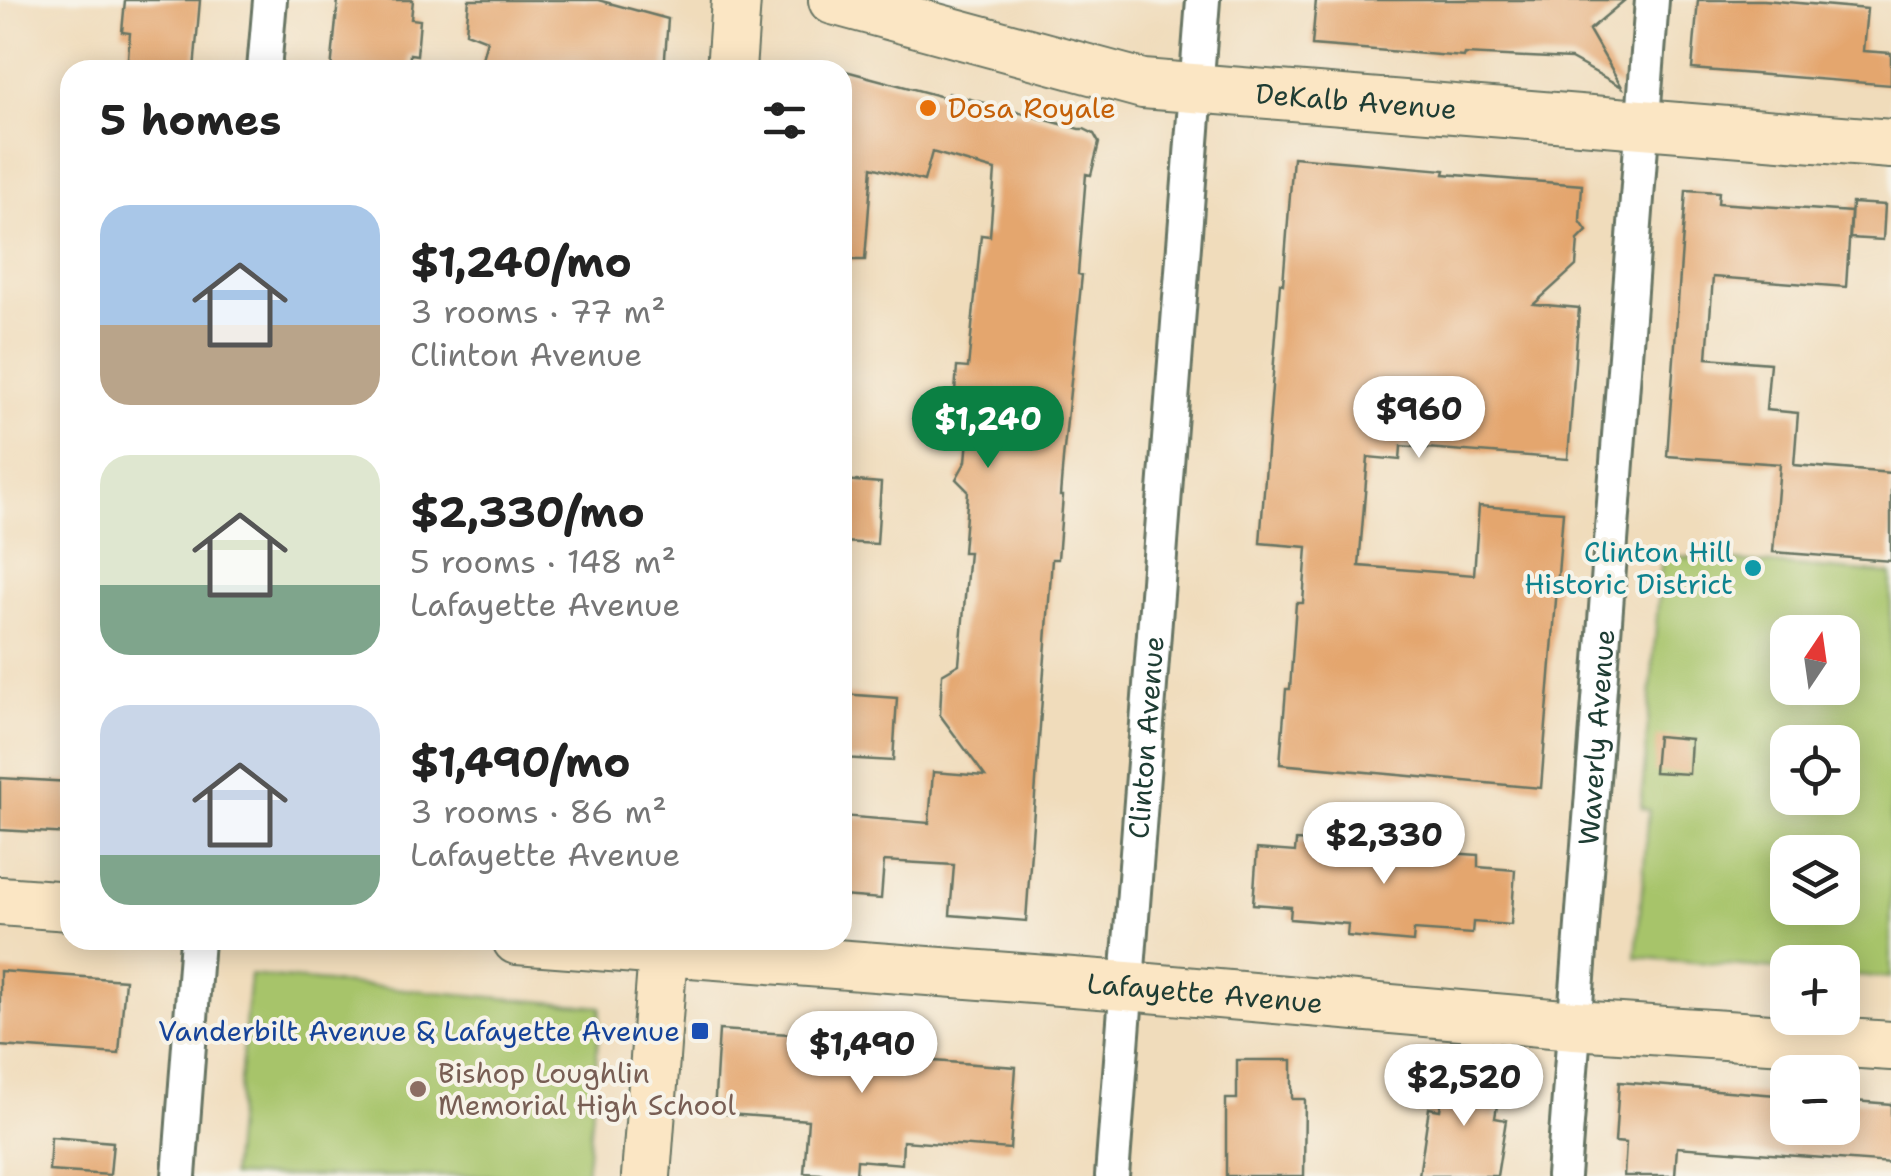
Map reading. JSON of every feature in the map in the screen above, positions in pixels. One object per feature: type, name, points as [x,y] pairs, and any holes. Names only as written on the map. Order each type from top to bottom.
[{"type":"main road","points":[[732,60],[736,0]]},
{"type":"main road","name":"DeKalb Avenue","points":[[834,0],[1143,84],[1891,144]]},
{"type":"main road","points":[[0,901],[60,905]]},
{"type":"main road","points":[[646,1176],[663,950]]},
{"type":"main road","name":"Lafayette Avenue","points":[[709,950],[1575,1025],[1891,1046]]},
{"type":"street","points":[[265,60],[270,0]]},
{"type":"street","name":"Clinton Avenue","points":[[1112,1176],[1203,0]]},
{"type":"street","name":"Waverly Avenue","points":[[1564,1176],[1652,0]]},
{"type":"street","points":[[179,1176],[196,950]]},
{"type":"green space","points":[[1662,555],[1891,574],[1891,978],[1860,975],[1860,945],[1770,945],[1770,969],[1636,957],[1649,810],[1641,808]]},
{"type":"green space","name":"Bishop Loughlin Memorial High School","points":[[250,975],[601,1007],[586,1176],[231,1176]]},
{"type":"building","points":[[125,0],[200,0],[195,60],[128,60],[130,33],[122,32]]},
{"type":"building","points":[[338,0],[413,0],[411,19],[420,20],[417,55],[410,54],[410,60],[332,60]]},
{"type":"building","points":[[469,0],[598,0],[668,19],[665,60],[482,60],[487,40],[466,32]]},
{"type":"building","points":[[1316,0],[1625,0],[1589,30],[1622,87],[1571,59],[1465,54],[1464,57],[1312,45]]},
{"type":"building","points":[[1698,0],[1764,0],[1867,9],[1863,51],[1891,53],[1891,85],[1692,69]]},
{"type":"building","points":[[852,73],[1084,129],[1094,134],[1099,143],[1091,175],[1086,174],[1078,274],[1082,275],[1063,459],[1058,559],[1052,559],[1026,921],[950,915],[954,865],[884,861],[881,899],[852,897],[852,817],[929,823],[933,772],[985,776],[940,715],[942,674],[959,664],[969,552],[963,552],[968,491],[956,479],[966,461],[970,417],[953,416],[957,367],[968,368],[981,235],[990,236],[995,170],[932,152],[924,181],[872,167],[865,260],[852,260]]},
{"type":"building","points":[[1293,157],[1582,185],[1580,221],[1587,231],[1578,240],[1576,266],[1534,304],[1579,308],[1568,459],[1401,446],[1400,460],[1368,457],[1359,566],[1474,575],[1479,506],[1563,512],[1541,788],[1280,764],[1296,603],[1303,603],[1307,547],[1260,543]]},
{"type":"building","points":[[1686,190],[1719,192],[1718,203],[1851,212],[1846,287],[1713,277],[1707,358],[1770,363],[1766,410],[1798,413],[1794,465],[1891,473],[1891,561],[1773,552],[1780,464],[1667,456]]},
{"type":"building","points":[[1852,203],[1885,205],[1883,240],[1850,238]]},
{"type":"building","points":[[852,481],[881,483],[877,544],[852,543]]},
{"type":"building","points":[[852,695],[897,698],[893,761],[852,759]]},
{"type":"building","points":[[1657,736],[1691,739],[1689,774],[1654,772]]},
{"type":"building","points":[[0,778],[60,781],[60,833],[0,830]]},
{"type":"building","points":[[1355,833],[1421,838],[1420,851],[1478,855],[1478,867],[1515,870],[1511,925],[1473,922],[1472,934],[1414,930],[1413,942],[1347,936],[1348,924],[1290,919],[1291,907],[1253,904],[1257,849],[1295,852],[1296,841],[1354,845]]},
{"type":"building","points":[[0,971],[125,980],[119,1054],[0,1046]]},
{"type":"building","points":[[719,1030],[894,1040],[892,1058],[1016,1067],[1010,1149],[903,1141],[902,1164],[857,1160],[856,1176],[804,1173],[808,1120],[714,1113]]},
{"type":"building","points":[[1237,1060],[1292,1060],[1292,1099],[1305,1099],[1304,1176],[1226,1176],[1226,1099],[1237,1099]]},
{"type":"building","points":[[1446,1071],[1501,1080],[1495,1118],[1506,1120],[1497,1176],[1419,1176],[1429,1108],[1440,1110]]},
{"type":"building","points":[[1619,1082],[1770,1095],[1770,1145],[1860,1145],[1860,1101],[1891,1104],[1891,1163],[1677,1147],[1675,1176],[1624,1176],[1626,1143],[1615,1142]]},
{"type":"building","points":[[51,1137],[113,1142],[110,1175],[49,1171]]},
{"type":"place","name":"Dosa Royale","points":[[928,108]]},
{"type":"place","name":"Clinton Hill Historic District","points":[[1753,568]]},
{"type":"place","name":"Vanderbilt Avenue & Lafayette Avenue","points":[[700,1031]]},
{"type":"place","name":"Bishop Loughlin Memorial High School","points":[[418,1089]]}]
